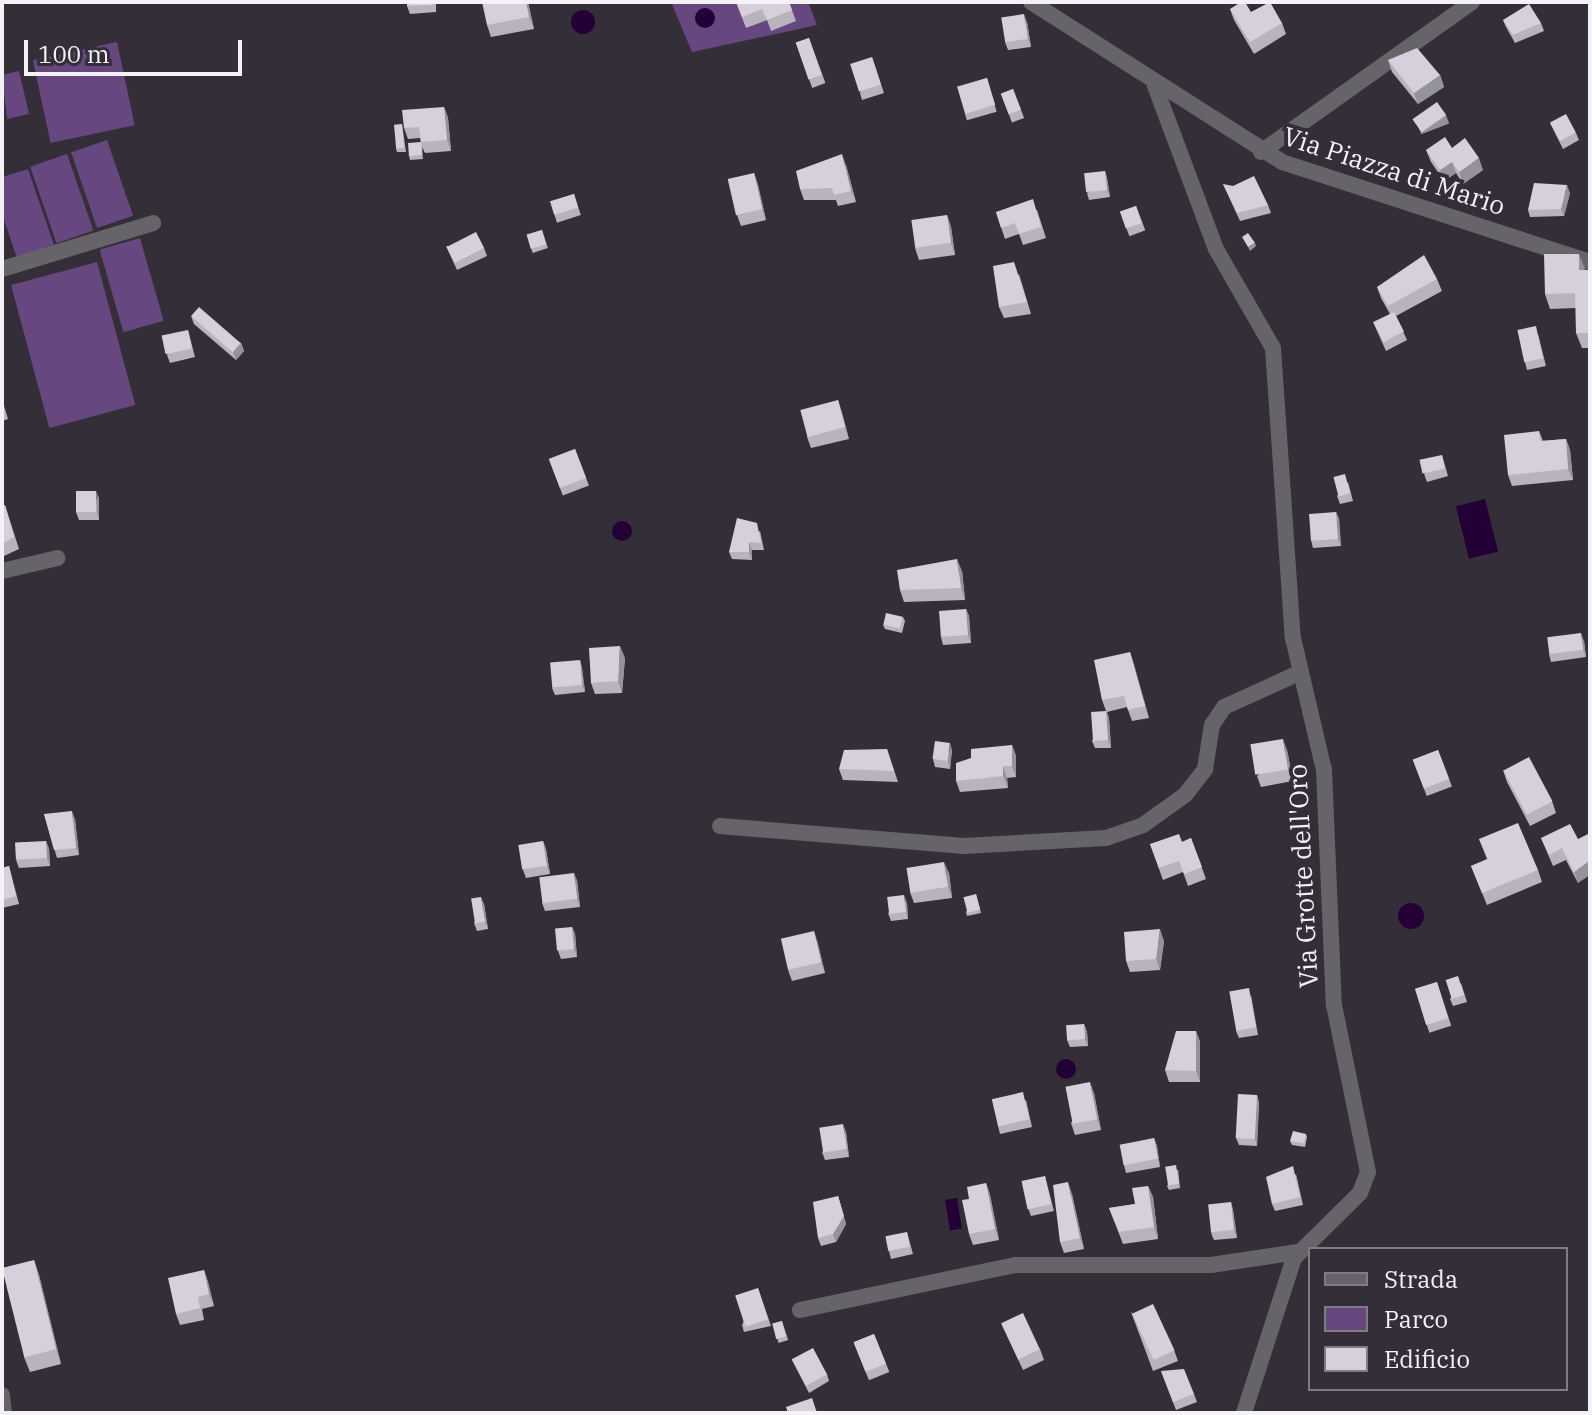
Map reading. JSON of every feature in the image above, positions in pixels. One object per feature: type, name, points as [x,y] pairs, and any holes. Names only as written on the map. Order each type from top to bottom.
[{"type":"street","name":"Via Piazza di Mario","points":[[1031,2],[1155,86],[1261,152],[1590,262]]},
{"type":"street","points":[[1261,152],[1472,2]]},
{"type":"street","name":"Via Grotte dell'Oro","points":[[1155,86],[1216,249],[1271,339],[1299,673],[1324,763],[1334,1005],[1368,1175],[1360,1193],[1298,1252],[1244,1413]]},
{"type":"street","points":[[2,269],[153,223]]},
{"type":"street","points":[[2,571],[58,558]]},
{"type":"street","points":[[720,826],[964,846],[1099,840],[1143,825],[1185,795],[1205,769],[1213,720],[1224,707],[1299,673]]},
{"type":"street","points":[[800,1310],[1007,1266],[1211,1265],[1298,1252]]},
{"type":"street","points":[[2,1395],[4,1413]]},
{"type":"green space","points":[[671,2],[808,2],[817,25],[692,52]]},
{"type":"green space","points":[[117,42],[135,125],[51,143],[33,60]]},
{"type":"green space","points":[[19,71],[29,114],[7,119],[2,75]]},
{"type":"green space","points":[[107,140],[133,216],[97,228],[71,152]]},
{"type":"green space","points":[[67,154],[93,231],[56,243],[30,167]]},
{"type":"green space","points":[[28,169],[54,245],[17,258],[2,214],[2,177]]},
{"type":"green space","points":[[140,238],[164,321],[123,332],[100,250]]},
{"type":"green space","points":[[97,262],[135,405],[49,428],[11,285]]},
{"type":"shaded area","points":[[705,8],[712,11],[715,18],[712,25],[705,28],[698,25],[695,18],[698,11]]},
{"type":"shaded area","points":[[583,10],[594,17],[595,22],[588,33],[583,34],[572,27],[571,22],[578,11]]},
{"type":"shaded area","points":[[1485,499],[1498,551],[1469,559],[1456,506]]},
{"type":"shaded area","points":[[622,521],[629,524],[632,531],[629,538],[622,541],[615,538],[612,531],[615,524]]},
{"type":"shaded area","points":[[1411,903],[1420,907],[1424,916],[1420,925],[1411,929],[1402,925],[1398,916],[1402,907]]},
{"type":"shaded area","points":[[1062,1059],[1070,1059],[1076,1069],[1070,1079],[1062,1079],[1056,1073],[1056,1065]]},
{"type":"shaded area","points":[[957,1198],[962,1229],[950,1230],[945,1200]]},
{"type":"building","points":[[407,2],[433,2],[433,5],[407,6]]},
{"type":"building","points":[[482,2],[526,2],[529,17],[487,25]]},
{"type":"building","points":[[736,2],[789,2],[792,10],[767,20],[762,9],[742,17]]},
{"type":"building","points":[[1245,2],[1251,12],[1270,2],[1282,23],[1250,42],[1230,9]]},
{"type":"building","points":[[1529,4],[1541,23],[1513,35],[1503,20]]},
{"type":"building","points":[[1024,14],[1028,39],[1005,42],[1001,18]]},
{"type":"building","points":[[809,38],[822,75],[808,79],[796,43]]},
{"type":"building","points":[[1417,48],[1440,75],[1414,93],[1388,60]]},
{"type":"building","points":[[872,57],[881,85],[859,92],[850,64]]},
{"type":"building","points":[[987,78],[995,105],[966,114],[957,87]]},
{"type":"building","points":[[1013,89],[1021,110],[1009,114],[1001,94]]},
{"type":"building","points":[[1437,102],[1446,115],[1422,132],[1412,119]]},
{"type":"building","points":[[444,107],[447,140],[421,142],[419,127],[404,128],[402,110]]},
{"type":"building","points":[[1566,114],[1576,133],[1560,141],[1550,122]]},
{"type":"building","points":[[402,124],[404,148],[396,149],[394,125]]},
{"type":"building","points":[[1445,137],[1452,148],[1465,138],[1479,158],[1459,172],[1452,162],[1440,170],[1426,150]]},
{"type":"building","points":[[421,142],[422,155],[409,156],[408,143]]},
{"type":"building","points":[[842,154],[851,191],[834,195],[832,188],[800,189],[796,171]]},
{"type":"building","points":[[1105,171],[1107,190],[1086,192],[1084,173]]},
{"type":"building","points":[[754,173],[762,209],[736,215],[728,179]]},
{"type":"building","points":[[1254,176],[1268,205],[1237,213],[1223,184],[1233,186]]},
{"type":"building","points":[[1534,183],[1567,185],[1561,209],[1528,210]]},
{"type":"building","points":[[574,194],[578,207],[554,215],[550,201]]},
{"type":"building","points":[[1033,199],[1041,227],[1019,234],[1015,223],[1001,228],[996,212]]},
{"type":"building","points":[[1136,206],[1142,223],[1126,229],[1120,212]]},
{"type":"building","points":[[947,215],[951,243],[915,248],[911,220]]},
{"type":"building","points":[[542,230],[546,244],[531,249],[527,234]]},
{"type":"building","points":[[476,232],[484,248],[455,263],[447,247]]},
{"type":"building","points":[[1248,233],[1255,243],[1248,247],[1242,237]]},
{"type":"building","points":[[1544,254],[1579,254],[1579,270],[1590,270],[1590,333],[1576,333],[1575,293],[1545,294]]},
{"type":"building","points":[[1424,255],[1437,279],[1388,306],[1377,287]]},
{"type":"building","points":[[1014,262],[1027,302],[999,307],[993,266]]},
{"type":"building","points":[[199,307],[241,343],[233,352],[191,316]]},
{"type":"building","points":[[1394,312],[1404,332],[1383,342],[1374,322]]},
{"type":"building","points":[[1536,326],[1543,358],[1524,362],[1517,330]]},
{"type":"building","points":[[188,330],[192,349],[166,354],[162,336]]},
{"type":"building","points":[[838,400],[845,427],[808,437],[800,410]]},
{"type":"building","points":[[1539,431],[1540,441],[1566,439],[1568,469],[1508,475],[1504,435]]},
{"type":"building","points":[[575,449],[586,478],[560,488],[549,459]]},
{"type":"building","points":[[1442,455],[1445,469],[1422,473],[1420,460]]},
{"type":"building","points":[[1345,474],[1350,493],[1339,496],[1333,477]]},
{"type":"building","points":[[76,491],[96,491],[96,512],[76,512]]},
{"type":"building","points":[[5,505],[14,537],[2,544],[2,506]]},
{"type":"building","points":[[1336,512],[1338,539],[1311,541],[1309,514]]},
{"type":"building","points":[[737,518],[757,523],[761,543],[749,542],[749,552],[729,552]]},
{"type":"building","points":[[957,559],[961,588],[900,590],[897,570]]},
{"type":"building","points":[[966,609],[968,635],[941,637],[939,611]]},
{"type":"building","points":[[886,613],[903,617],[900,629],[883,625]]},
{"type":"building","points":[[1581,633],[1583,650],[1549,654],[1547,637]]},
{"type":"building","points":[[620,646],[618,681],[591,683],[589,648]]},
{"type":"building","points":[[1130,652],[1145,706],[1128,710],[1124,696],[1102,700],[1094,660]]},
{"type":"building","points":[[580,660],[582,685],[552,688],[550,663]]},
{"type":"building","points":[[1106,711],[1108,740],[1093,741],[1091,712]]},
{"type":"building","points":[[1283,739],[1288,770],[1255,775],[1250,744]]},
{"type":"building","points":[[935,741],[950,743],[947,761],[932,759]]},
{"type":"building","points":[[1012,745],[1012,766],[1003,766],[1003,776],[956,781],[956,763],[971,758],[971,749]]},
{"type":"building","points":[[887,749],[894,771],[839,769],[844,750]]},
{"type":"building","points":[[1438,750],[1449,779],[1424,789],[1413,760]]},
{"type":"building","points":[[1529,757],[1552,801],[1527,815],[1503,771]]},
{"type":"building","points":[[72,811],[76,848],[54,850],[44,814]]},
{"type":"building","points":[[1518,823],[1538,870],[1482,893],[1471,866],[1488,859],[1479,839]]},
{"type":"building","points":[[1570,824],[1578,839],[1590,833],[1590,861],[1574,872],[1562,848],[1549,855],[1541,838]]},
{"type":"building","points":[[1179,834],[1182,842],[1191,838],[1202,867],[1184,874],[1179,861],[1159,868],[1150,844]]},
{"type":"building","points":[[46,841],[47,858],[16,860],[15,843]]},
{"type":"building","points":[[543,841],[547,866],[522,870],[518,845]]},
{"type":"building","points":[[944,862],[948,887],[910,893],[906,868]]},
{"type":"building","points":[[9,866],[16,896],[2,900],[2,868]]},
{"type":"building","points":[[574,873],[577,899],[542,903],[539,877]]},
{"type":"building","points":[[976,894],[980,909],[968,913],[963,897]]},
{"type":"building","points":[[904,895],[906,912],[889,914],[887,897]]},
{"type":"building","points":[[481,897],[485,922],[475,923],[471,899]]},
{"type":"building","points":[[572,927],[574,949],[557,950],[555,928]]},
{"type":"building","points":[[1160,929],[1156,959],[1126,961],[1124,932]]},
{"type":"building","points":[[814,931],[821,962],[788,970],[781,939]]},
{"type":"building","points":[[1458,976],[1464,995],[1452,999],[1446,980]]},
{"type":"building","points":[[1437,982],[1448,1018],[1426,1025],[1415,989]]},
{"type":"building","points":[[1249,988],[1256,1027],[1236,1031],[1229,991]]},
{"type":"building","points":[[1084,1024],[1085,1039],[1067,1040],[1066,1025]]},
{"type":"building","points":[[1176,1031],[1196,1031],[1196,1071],[1165,1070]]},
{"type":"building","points":[[1090,1082],[1097,1119],[1073,1124],[1065,1087]]},
{"type":"building","points":[[1023,1092],[1029,1119],[998,1126],[992,1099]]},
{"type":"building","points":[[1238,1094],[1257,1095],[1255,1139],[1236,1138]]},
{"type":"building","points":[[843,1124],[847,1149],[823,1152],[819,1128]]},
{"type":"building","points":[[1293,1131],[1306,1134],[1304,1143],[1290,1141]]},
{"type":"building","points":[[1154,1138],[1158,1159],[1124,1165],[1120,1145]]},
{"type":"building","points":[[1176,1165],[1179,1184],[1168,1185],[1165,1167]]},
{"type":"building","points":[[1293,1166],[1300,1197],[1272,1204],[1266,1177]]},
{"type":"building","points":[[1045,1176],[1051,1204],[1028,1209],[1022,1181]]},
{"type":"building","points":[[1068,1182],[1080,1238],[1060,1242],[1053,1185]]},
{"type":"building","points":[[986,1183],[995,1229],[969,1234],[962,1200],[969,1199],[967,1187]]},
{"type":"building","points":[[1148,1186],[1154,1227],[1119,1232],[1109,1208],[1135,1204],[1132,1188]]},
{"type":"building","points":[[838,1196],[844,1216],[833,1234],[818,1238],[813,1202]]},
{"type":"building","points":[[1231,1202],[1234,1230],[1211,1232],[1208,1204]]},
{"type":"building","points":[[907,1232],[910,1247],[888,1251],[885,1236]]},
{"type":"building","points":[[34,1260],[56,1349],[24,1357],[2,1268]]},
{"type":"building","points":[[204,1270],[209,1294],[198,1297],[200,1308],[176,1314],[168,1278]]},
{"type":"building","points":[[758,1288],[768,1319],[745,1327],[735,1295]]},
{"type":"building","points":[[1153,1304],[1175,1350],[1154,1360],[1132,1314]]},
{"type":"building","points":[[1023,1313],[1040,1349],[1018,1359],[1001,1323]]},
{"type":"building","points":[[782,1321],[786,1337],[776,1339],[772,1323]]},
{"type":"building","points":[[874,1334],[886,1364],[866,1372],[854,1342]]},
{"type":"building","points":[[813,1348],[827,1374],[806,1386],[792,1359]]},
{"type":"building","points":[[1184,1369],[1194,1394],[1173,1402],[1161,1371]]},
{"type":"building","points":[[812,1398],[817,1413],[788,1413],[786,1407]]}]
